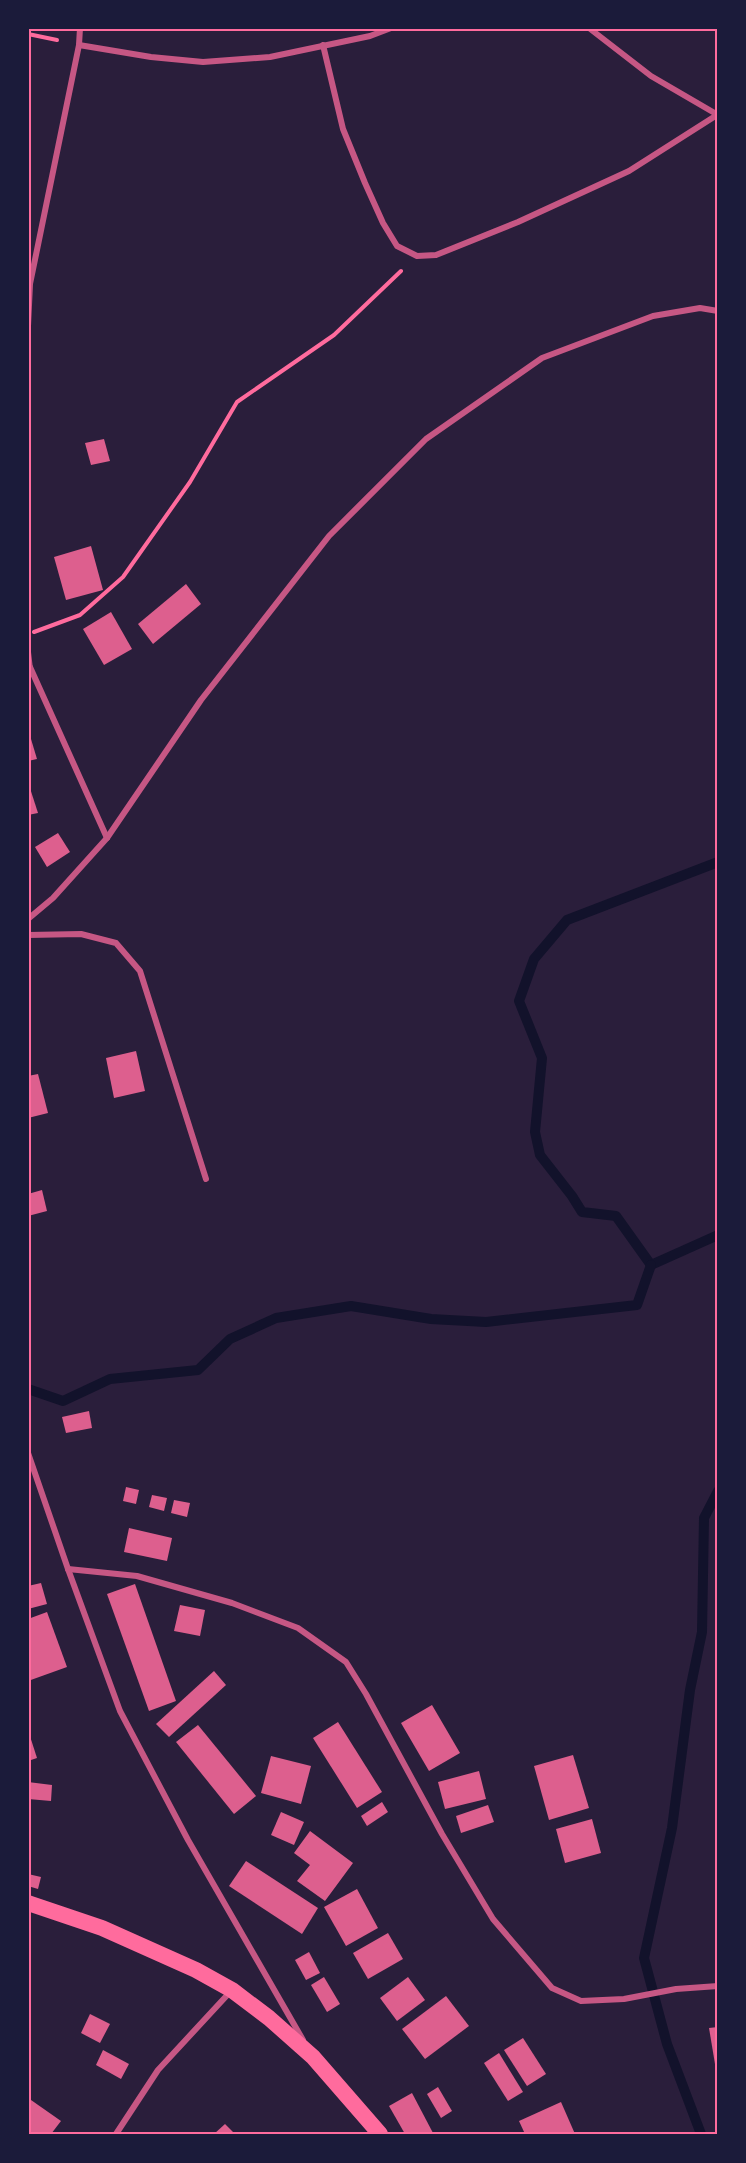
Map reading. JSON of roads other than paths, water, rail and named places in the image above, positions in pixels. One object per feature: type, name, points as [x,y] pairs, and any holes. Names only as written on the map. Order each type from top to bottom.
[{"type":"highway","points":[[28,1903],[102,1928],[196,1970],[232,1990],[269,2018],[313,2057],[380,2134]]},
{"type":"street","points":[[28,326],[30,284],[79,45],[80,28]]},
{"type":"street","points":[[79,45],[151,57],[203,62],[270,57],[370,36],[391,28]]},
{"type":"street","points":[[323,45],[343,129],[383,223],[397,246],[417,256],[436,255],[518,222],[629,171],[717,115],[651,76],[589,28]]},
{"type":"street","points":[[28,919],[53,898],[107,838],[201,700],[322,545],[426,439],[542,358],[653,316],[700,308],[717,311]]},
{"type":"street","points":[[28,652],[29,671],[107,838]]},
{"type":"street","points":[[28,935],[81,934],[116,943],[140,971],[206,1179]]},
{"type":"street","points":[[28,1453],[120,1712],[188,1840],[313,2057]]},
{"type":"street","points":[[68,1569],[136,1576],[232,1603],[298,1628],[346,1662],[366,1694],[442,1834],[493,1918],[552,1988],[581,2001],[624,1999],[676,1989],[717,1986]]},
{"type":"street","points":[[116,2134],[158,2070],[232,1990]]},
{"type":"waterway","points":[[651,1265],[616,1216],[582,1212],[540,1155],[535,1132],[542,1058],[519,1001],[534,959],[567,920],[718,862]]},
{"type":"waterway","points":[[651,1265],[718,1235]]},
{"type":"waterway","points":[[28,1389],[63,1401],[110,1379],[198,1370],[230,1339],[276,1318],[351,1306],[431,1319],[486,1322],[637,1305],[651,1265]]},
{"type":"waterway","points":[[701,2134],[667,2044],[644,1958],[672,1828],[690,1690],[702,1632],[704,1518],[718,1491]]}]
